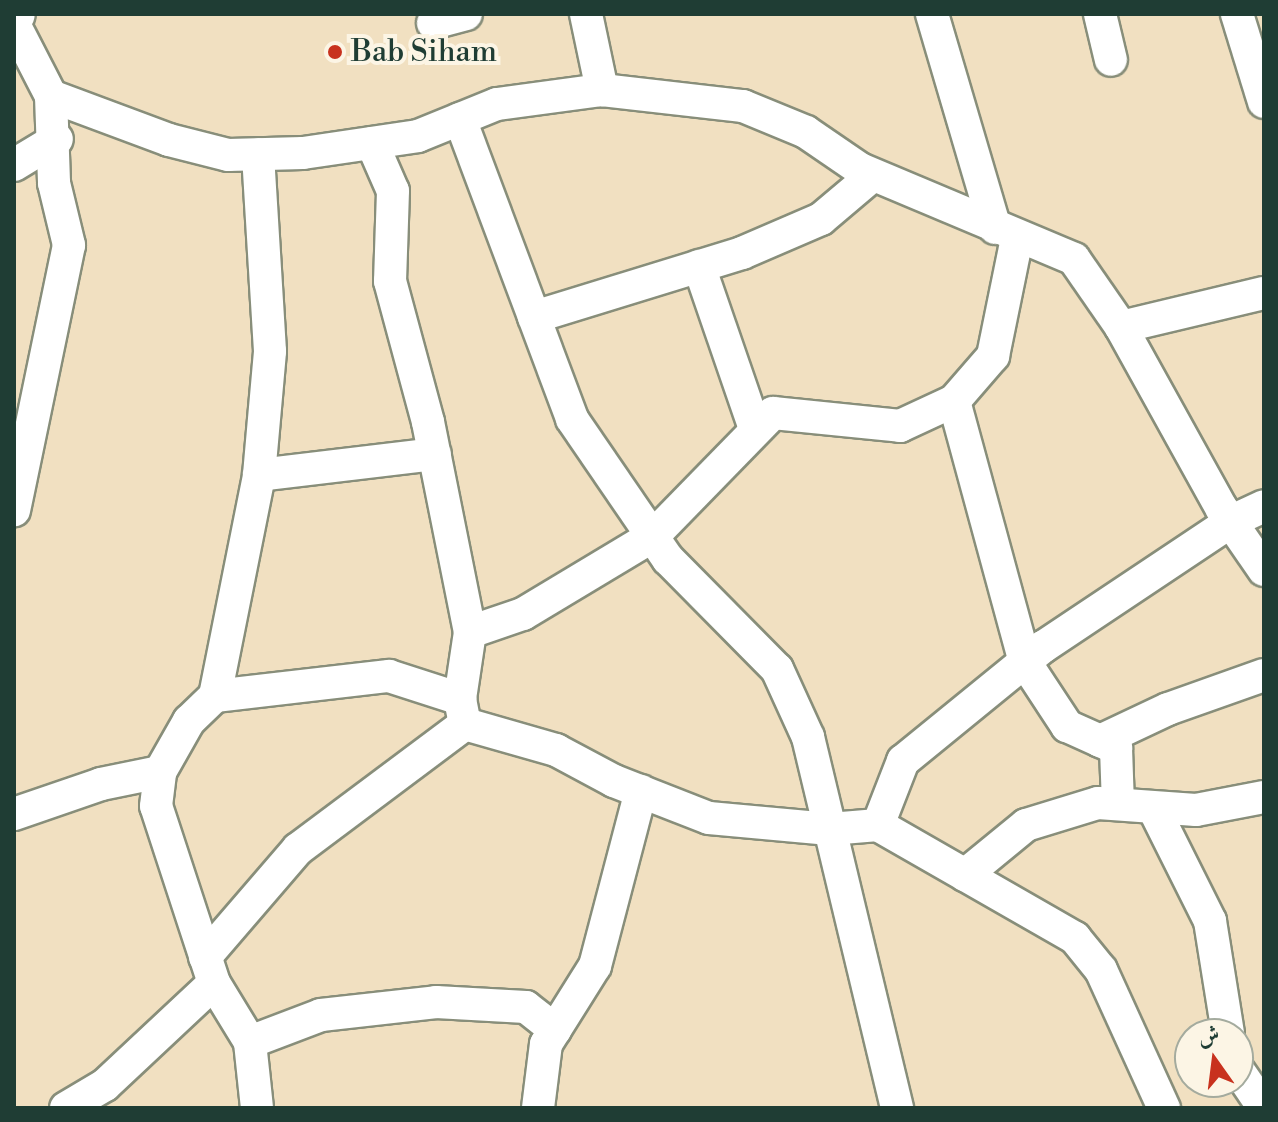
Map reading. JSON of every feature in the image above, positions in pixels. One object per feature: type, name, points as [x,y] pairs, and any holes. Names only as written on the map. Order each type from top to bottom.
[{"type":"street","points":[[433,23],[466,14]]},
{"type":"street","points":[[586,14],[602,90]]},
{"type":"street","points":[[470,632],[523,614],[653,536],[773,413],[900,426],[954,401],[993,356],[1006,233],[932,14]]},
{"type":"street","points":[[1100,14],[1111,60]]},
{"type":"street","points":[[1237,14],[1259,60],[1264,102]]},
{"type":"street","points":[[14,24],[51,96],[57,139],[54,183],[69,245],[14,510]]},
{"type":"street","points":[[51,96],[169,140],[228,155],[418,136],[497,104],[602,90],[743,106],[806,132],[873,175],[1074,259],[1121,327],[1232,521],[1264,570]]},
{"type":"street","points":[[460,119],[572,419],[653,536],[777,669],[808,737],[897,1108]]},
{"type":"street","points":[[14,165],[57,139]]},
{"type":"street","points":[[66,1108],[105,1085],[210,970],[298,849],[463,711],[470,632],[435,454],[390,281],[393,191],[372,143]]},
{"type":"street","points":[[257,1108],[250,1042],[210,970],[156,806],[160,772],[189,721],[215,696],[259,475],[270,351],[258,154]]},
{"type":"street","points":[[534,317],[699,266],[821,219],[873,175]]},
{"type":"street","points":[[699,266],[755,429]]},
{"type":"street","points":[[1121,327],[1264,293]]},
{"type":"street","points":[[954,401],[1025,662],[1067,726],[1116,748],[1118,804]]},
{"type":"street","points":[[259,475],[435,454]]},
{"type":"street","points":[[878,825],[903,761],[1025,662],[1232,521],[1264,506]]},
{"type":"street","points":[[1100,741],[1168,709],[1264,675]]},
{"type":"street","points":[[215,696],[389,676],[641,791],[709,818],[830,829],[878,825],[1075,938],[1101,970],[1164,1108]]},
{"type":"street","points":[[14,814],[101,784],[160,772]]},
{"type":"street","points":[[538,1108],[546,1044],[595,966],[641,791]]},
{"type":"street","points":[[965,875],[1026,825],[1098,803],[1155,811],[1196,810],[1264,797]]},
{"type":"street","points":[[1155,811],[1210,921],[1225,1018]]},
{"type":"street","points":[[250,1042],[321,1015],[436,1002],[526,1007],[555,1030]]},
{"type":"place","name":"Bab Siham","points":[[335,52]]}]
